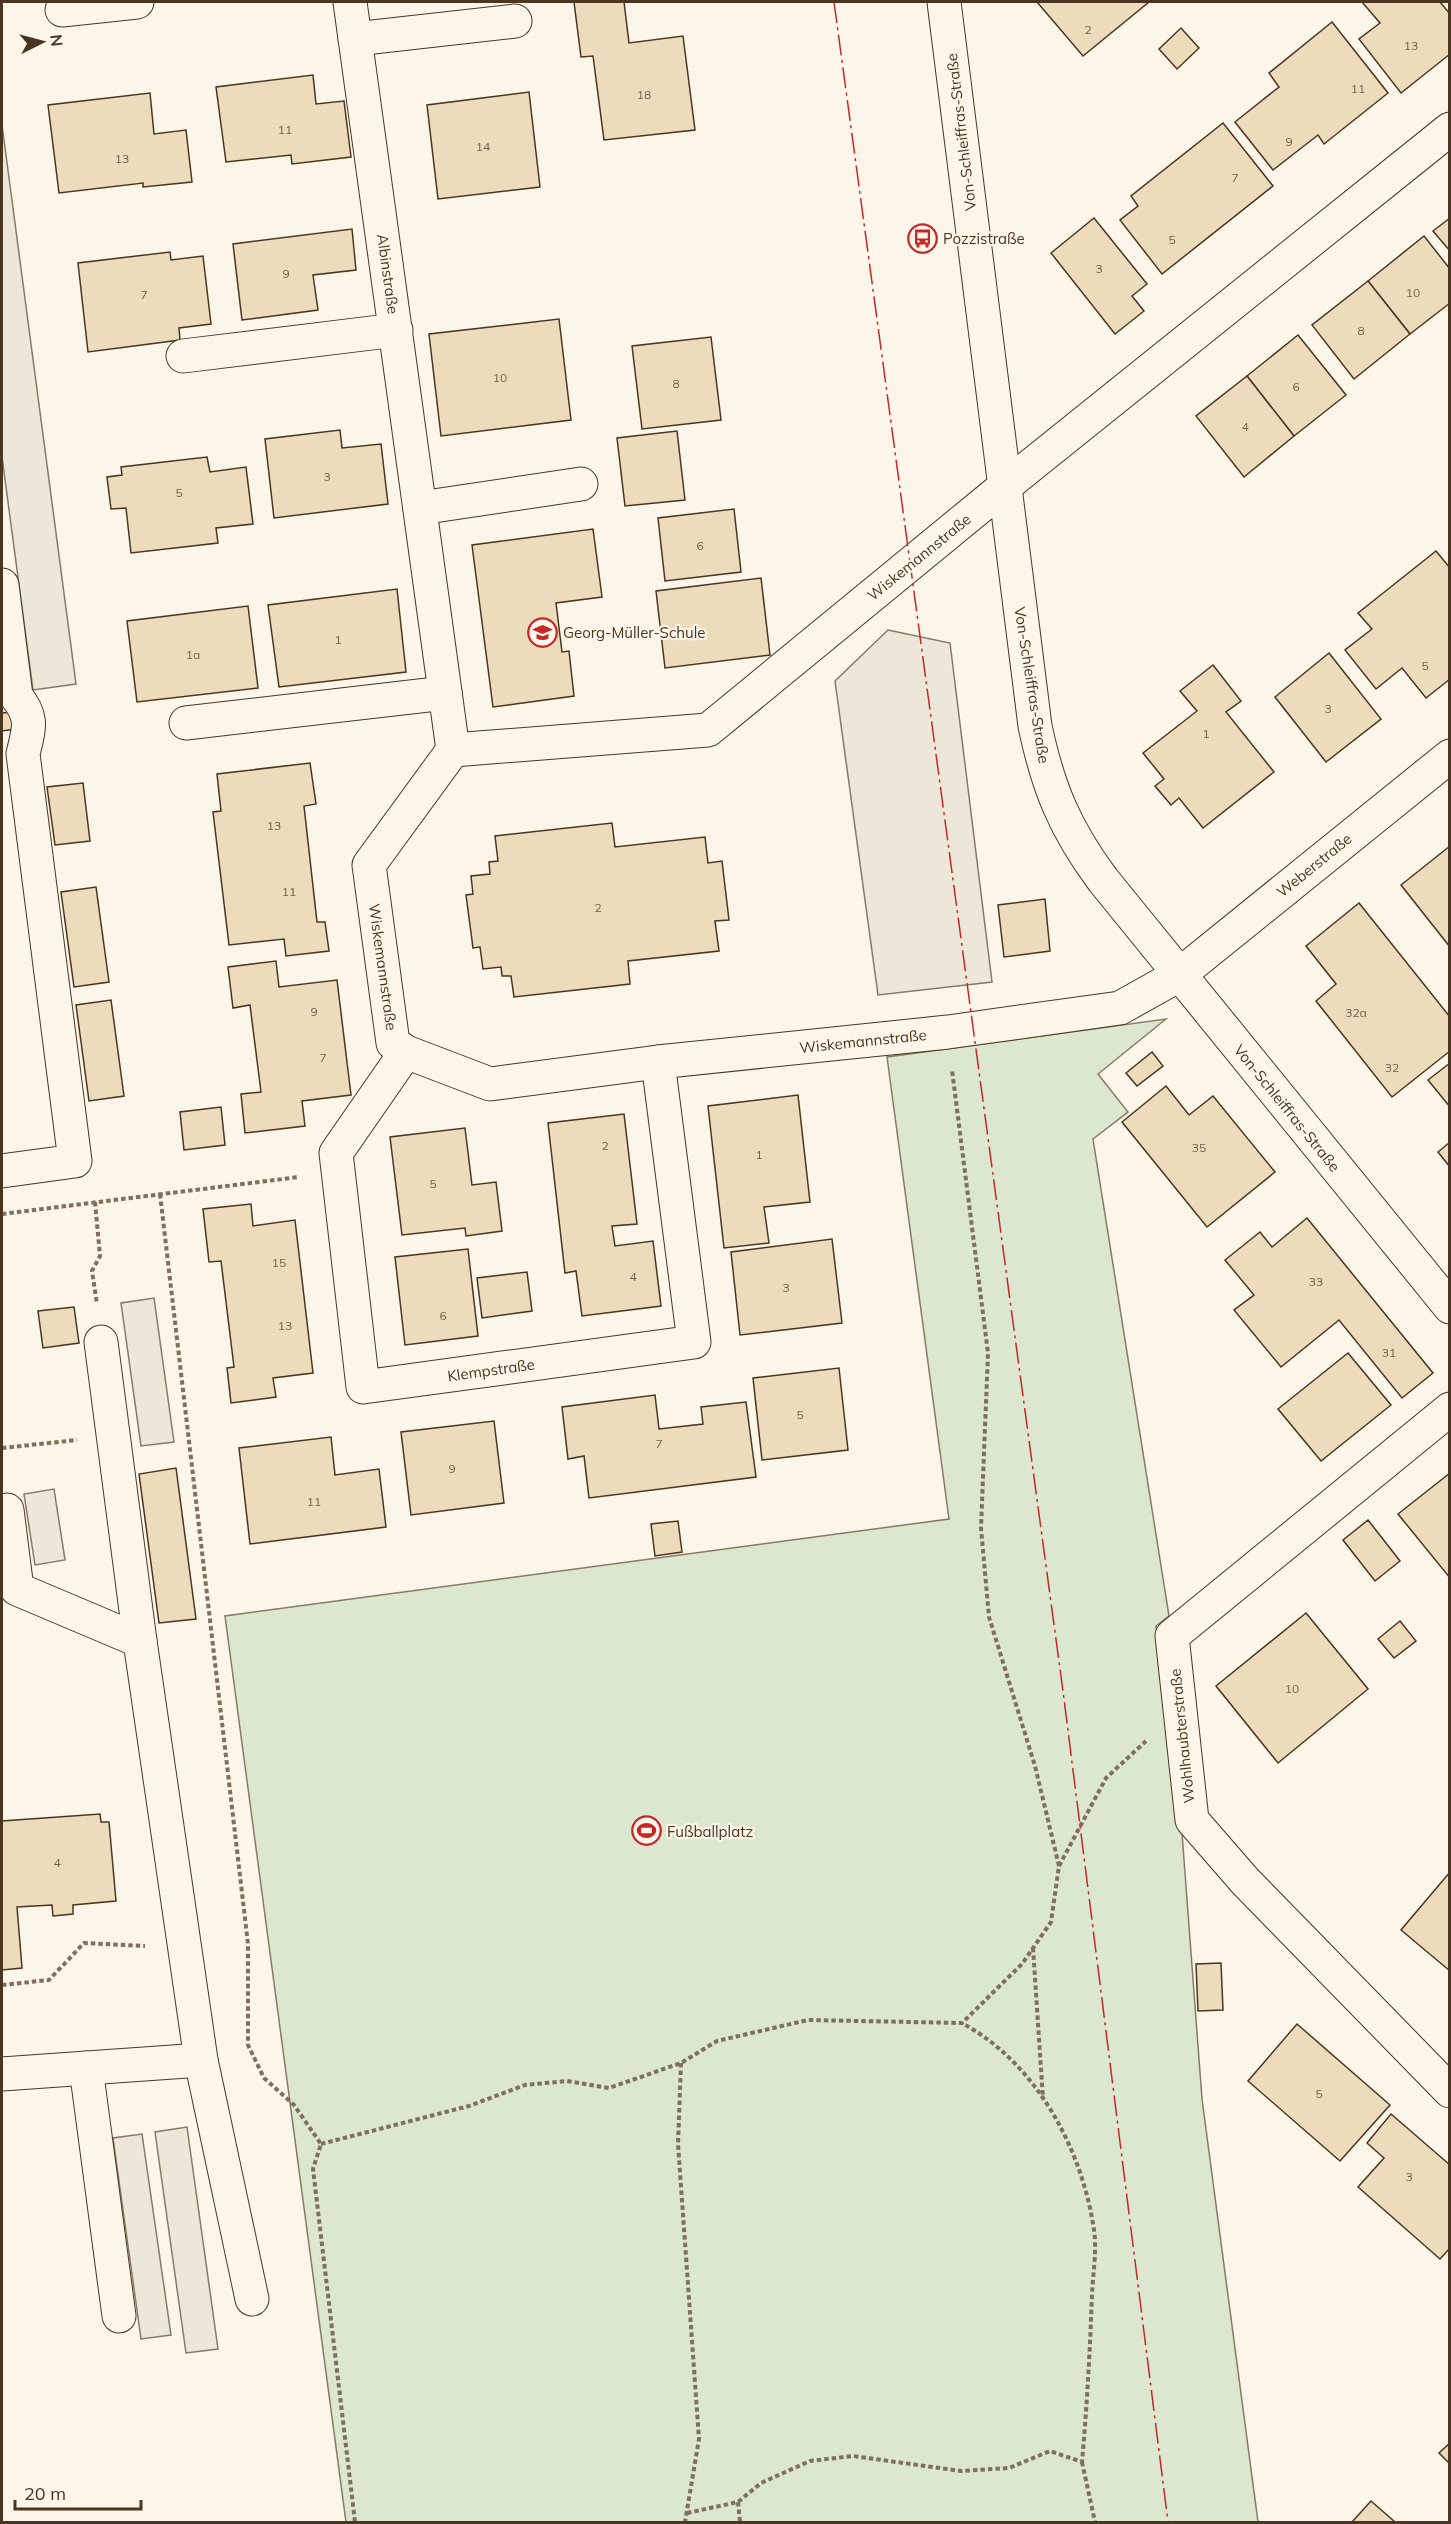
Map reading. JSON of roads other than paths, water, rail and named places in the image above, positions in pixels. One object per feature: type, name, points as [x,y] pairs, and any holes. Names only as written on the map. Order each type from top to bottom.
[{"type":"street","points":[[62,10],[137,2]]},
{"type":"street","name":"Albinstraße","points":[[350,2],[453,750]]},
{"type":"street","name":"Von-Schleiffras-Straße","points":[[944,2],[1035,726],[1045,774],[1063,818],[1081,851],[1449,1308]]},
{"type":"street","points":[[355,39],[515,21]]},
{"type":"street","points":[[1004,487],[1449,129]]},
{"type":"street","points":[[183,356],[396,330]]},
{"type":"street","points":[[420,508],[581,484]]},
{"type":"street","name":"Wiskemannstraße","points":[[1004,487],[708,730],[453,750],[369,865],[393,1043],[406,1053],[490,1084],[658,1062],[948,1032],[1120,1008],[1179,975]]},
{"type":"street","points":[[2,585],[16,696],[27,710],[30,728],[23,754],[75,1161],[2,1171]]},
{"type":"street","points":[[186,723],[445,693]]},
{"type":"street","name":"Weberstraße","points":[[1179,975],[1449,756]]},
{"type":"street","name":"Klempstraße","points":[[406,1053],[336,1153],[363,1387],[694,1342],[658,1062]]},
{"type":"street","points":[[101,1342],[140,1641],[201,2060],[252,2299]]},
{"type":"street","name":"Wohlhaubterstraße","points":[[1449,1409],[1172,1636],[1191,1820],[1245,1881],[1449,2091]]},
{"type":"street","points":[[7,1510],[17,1589],[140,1641]]},
{"type":"street","points":[[2,2074],[201,2060]]},
{"type":"street","points":[[86,2068],[119,2316]]},
{"type":"place","name":"Pozzistraße","points":[[922,238]]},
{"type":"place","name":"Georg-Müller-Schule","points":[[542,632]]},
{"type":"place","name":"Fußballplatz","points":[[646,1831]]}]
